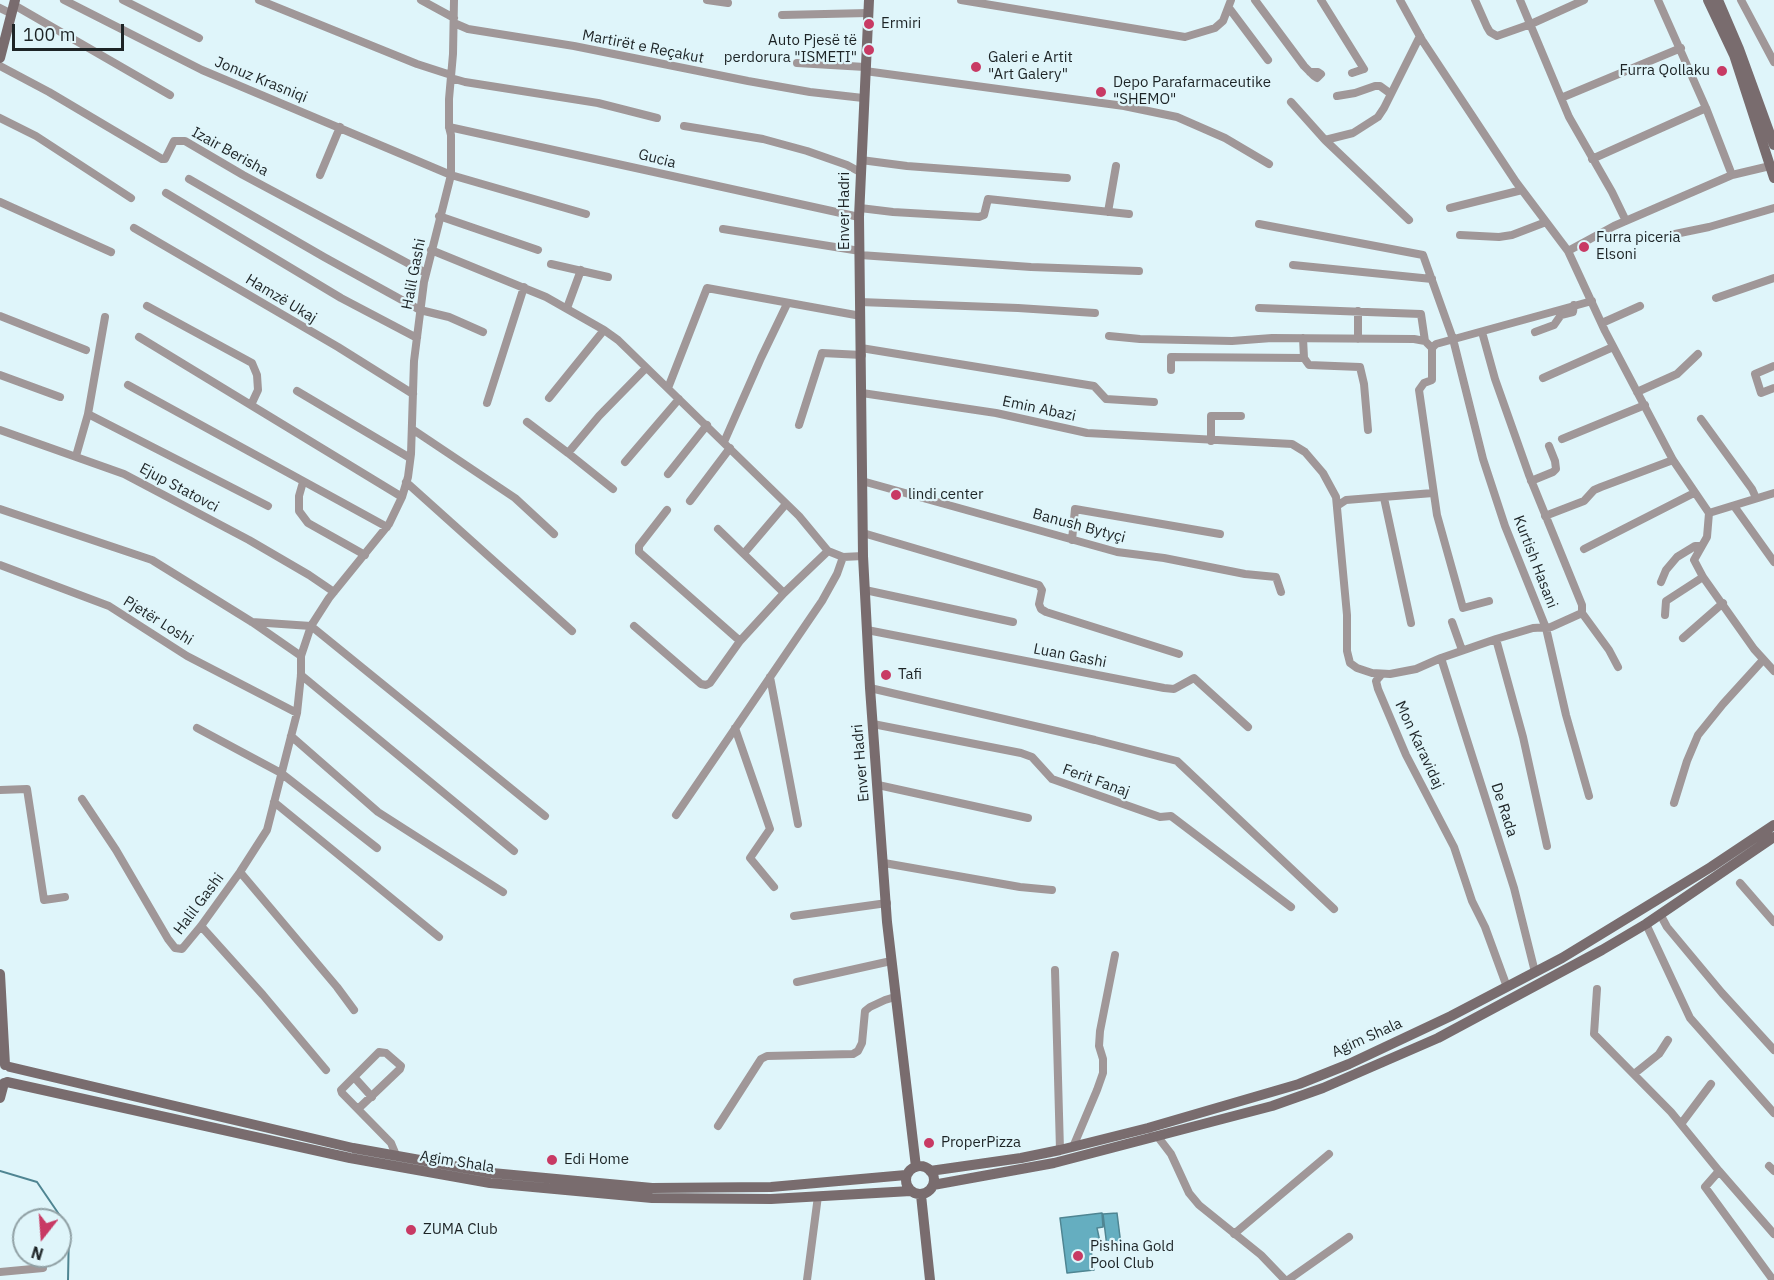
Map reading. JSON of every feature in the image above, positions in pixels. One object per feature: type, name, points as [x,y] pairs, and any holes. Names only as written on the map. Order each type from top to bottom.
[{"type":"main road","name":"Enver Hadri","points":[[869,0],[859,213],[863,556],[870,688],[891,961],[916,1167]]},
{"type":"main road","points":[[1708,0],[1734,55],[1774,178]]},
{"type":"main road","points":[[1718,0],[1739,49],[1774,145]]},
{"type":"main road","points":[[0,58],[13,6]]},
{"type":"main road","name":"Agim Shala","points":[[916,1167],[921,1166],[930,1171],[1060,1150],[1148,1128],[1299,1084],[1420,1030],[1571,953],[1774,825]]},
{"type":"main road","name":"Agim Shala","points":[[933,1185],[1054,1163],[1158,1137],[1272,1106],[1334,1084],[1438,1038],[1646,924],[1774,837]]},
{"type":"main road","points":[[0,974],[3,1066],[13,1077],[4,1082],[0,1097]]},
{"type":"main road","name":"Agim Shala","points":[[3,1066],[353,1148],[492,1173],[652,1188],[771,1187],[906,1175]]},
{"type":"main road","name":"Agim Shala","points":[[4,1082],[350,1158],[490,1183],[652,1198],[771,1199],[916,1193]]},
{"type":"main road","points":[[916,1167],[906,1175],[906,1185],[916,1193],[930,1280]]},
{"type":"main road","points":[[916,1193],[929,1191],[933,1185],[934,1179],[930,1171]]},
{"type":"street","name":"Jonuz Krasniqi","points":[[64,0],[202,70],[451,175],[586,214]]},
{"type":"street","points":[[123,0],[199,38]]},
{"type":"street","points":[[259,0],[465,82],[598,103],[657,118]]},
{"type":"street","name":"Martirët e Reçakut","points":[[421,0],[468,29],[574,46],[810,92],[863,98]]},
{"type":"street","name":"Halil Gashi","points":[[82,799],[116,850],[175,948],[182,949],[201,927],[267,830],[297,713],[301,656],[311,626],[334,592],[387,527],[396,512],[406,482],[410,458],[420,310],[431,250],[451,175],[452,135],[449,127],[454,0]]},
{"type":"street","points":[[707,0],[728,3]]},
{"type":"street","points":[[962,0],[1185,37],[1215,28],[1223,21],[1230,4]]},
{"type":"street","points":[[1255,0],[1308,70]]},
{"type":"street","points":[[1321,0],[1364,69],[1352,74]]},
{"type":"street","points":[[1400,0],[1420,36],[1522,190],[1568,251],[1613,347],[1673,460],[1709,513],[1707,537],[1694,560],[1703,577],[1763,660],[1774,671]]},
{"type":"street","points":[[1475,0],[1486,27],[1494,34],[1503,35],[1584,0]]},
{"type":"street","points":[[1520,0],[1561,98],[1626,221]]},
{"type":"street","points":[[1658,0],[1681,48],[1732,175]]},
{"type":"street","points":[[1741,0],[1774,62]]},
{"type":"street","points":[[1230,4],[1268,60]]},
{"type":"street","points":[[0,8],[13,6],[170,95]]},
{"type":"street","points":[[782,15],[868,13]]},
{"type":"street","points":[[1325,140],[1353,133],[1378,117],[1420,36]]},
{"type":"street","points":[[1561,98],[1681,48]]},
{"type":"street","points":[[796,63],[865,69],[1124,106],[1177,117],[1225,138],[1269,164]]},
{"type":"street","name":"Izair Berisha","points":[[0,66],[49,92],[162,159],[165,159],[174,141],[185,141],[243,175],[426,273]]},
{"type":"street","points":[[1336,96],[1355,93],[1375,86],[1380,86],[1391,94]]},
{"type":"street","points":[[1291,102],[1325,140],[1409,220]]},
{"type":"street","points":[[1592,159],[1706,108]]},
{"type":"street","points":[[0,118],[54,147],[131,198]]},
{"type":"street","points":[[684,126],[763,139],[818,155],[860,171]]},
{"type":"street","points":[[320,175],[340,127]]},
{"type":"street","name":"Gucia","points":[[449,127],[859,213],[979,217],[984,215],[988,199],[1108,212]]},
{"type":"street","points":[[861,160],[907,166],[1067,178]]},
{"type":"street","points":[[1116,165],[1108,212],[1129,214]]},
{"type":"street","points":[[1568,251],[1626,221],[1732,175],[1770,166]]},
{"type":"street","points":[[189,179],[420,310],[449,317],[483,332]]},
{"type":"street","points":[[1450,208],[1522,190]]},
{"type":"street","points":[[166,193],[367,313],[417,338]]},
{"type":"street","points":[[0,202],[111,252]]},
{"type":"street","points":[[1675,234],[1774,208]]},
{"type":"street","points":[[440,216],[538,250]]},
{"type":"street","points":[[1460,235],[1499,237],[1512,235],[1546,222]]},
{"type":"street","name":"Kurtish Hasani","points":[[1259,224],[1423,255],[1453,339],[1483,459],[1505,526],[1546,628],[1566,715],[1589,796]]},
{"type":"street","name":"Hamzë Ukaj","points":[[134,228],[338,347],[413,394]]},
{"type":"street","points":[[723,229],[860,253],[1031,267],[1139,271]]},
{"type":"street","points":[[431,250],[524,288],[567,308],[604,330],[618,340],[727,445],[814,532],[828,551],[843,557],[863,556]]},
{"type":"street","points":[[551,264],[608,277]]},
{"type":"street","points":[[1293,265],[1432,279]]},
{"type":"street","points":[[567,308],[581,270]]},
{"type":"street","points":[[1716,298],[1774,278]]},
{"type":"street","points":[[487,403],[524,288]]},
{"type":"street","points":[[668,388],[707,288],[861,316]]},
{"type":"street","points":[[1432,348],[1436,344],[1592,300]]},
{"type":"street","points":[[860,302],[1095,313]]},
{"type":"street","points":[[690,501],[727,445],[761,358],[787,304]]},
{"type":"street","points":[[1535,332],[1554,325],[1561,315],[1573,312],[1574,305]]},
{"type":"street","points":[[147,306],[252,363],[257,375],[258,390],[250,405]]},
{"type":"street","points":[[1602,323],[1640,306]]},
{"type":"street","points":[[1259,308],[1421,314],[1425,341],[1432,348],[1432,380],[1424,383],[1419,390],[1437,515],[1463,608],[1489,601]]},
{"type":"street","points":[[1358,311],[1358,339]]},
{"type":"street","points":[[0,316],[86,350]]},
{"type":"street","points":[[76,456],[88,414],[105,317]]},
{"type":"street","points":[[549,398],[604,330]]},
{"type":"street","points":[[1482,332],[1495,379],[1531,481],[1582,605],[1582,613],[1609,650],[1618,667]]},
{"type":"street","points":[[1109,336],[1232,341],[1303,338],[1425,341]]},
{"type":"street","points":[[139,338],[402,497]]},
{"type":"street","points":[[1303,338],[1304,358],[1311,366],[1360,367],[1364,384],[1368,430]]},
{"type":"street","points":[[1543,378],[1613,347]]},
{"type":"street","points":[[799,425],[822,353],[862,352],[1094,386],[1106,399],[1155,402]]},
{"type":"street","points":[[1637,392],[1677,374],[1698,354]]},
{"type":"street","points":[[1171,370],[1171,357],[1304,358]]},
{"type":"street","points":[[1774,366],[1755,374],[1761,393],[1774,387]]},
{"type":"street","points":[[568,453],[599,416],[646,368]]},
{"type":"street","points":[[0,375],[60,397]]},
{"type":"street","points":[[128,385],[387,527]]},
{"type":"street","points":[[297,391],[410,458]]},
{"type":"street","name":"Emin Abazi","points":[[862,393],[996,413],[1087,434],[1292,444],[1305,452],[1323,473],[1333,490],[1337,506],[1347,615],[1347,651],[1350,663],[1357,668],[1381,675]]},
{"type":"street","points":[[625,462],[679,399]]},
{"type":"street","points":[[1562,438],[1645,405]]},
{"type":"street","points":[[88,414],[268,506]]},
{"type":"street","points":[[1211,441],[1211,416],[1241,416]]},
{"type":"street","points":[[1701,419],[1752,489],[1756,498]]},
{"type":"street","points":[[527,422],[612,489]]},
{"type":"street","points":[[668,474],[706,425]]},
{"type":"street","points":[[412,429],[516,498],[554,534]]},
{"type":"street","name":"Ejup Statovci","points":[[0,430],[124,474],[309,575],[334,592]]},
{"type":"street","points":[[1531,481],[1556,469],[1548,446]]},
{"type":"street","points":[[1545,516],[1584,501],[1594,490],[1673,460]]},
{"type":"street","name":"Banush Bytyçi","points":[[862,481],[1117,552],[1164,558],[1245,574],[1276,577],[1281,592]]},
{"type":"street","points":[[303,482],[299,496],[299,511],[308,523],[365,555]]},
{"type":"street","points":[[406,482],[572,631]]},
{"type":"street","points":[[1337,506],[1346,500],[1433,493]]},
{"type":"street","points":[[1584,549],[1694,493]]},
{"type":"street","points":[[1709,513],[1774,493]]},
{"type":"street","points":[[1384,498],[1411,623]]},
{"type":"street","points":[[746,551],[786,504]]},
{"type":"street","points":[[1734,506],[1774,562]]},
{"type":"street","points":[[1072,540],[1075,508],[1220,534]]},
{"type":"street","points":[[0,509],[152,560],[252,622],[301,656]]},
{"type":"street","points":[[667,510],[639,546],[639,552],[740,640]]},
{"type":"street","points":[[718,529],[784,593]]},
{"type":"street","points":[[863,533],[1039,585],[1042,590],[1039,604],[1046,612],[1179,654]]},
{"type":"street","points":[[1661,582],[1666,570],[1677,557],[1695,546],[1700,546]]},
{"type":"street","points":[[634,626],[701,684],[706,685],[710,683],[740,640],[828,551]]},
{"type":"street","points":[[676,815],[822,601],[837,574],[843,557]]},
{"type":"street","name":"Pjetër Loshi","points":[[0,564],[109,606],[187,656],[297,713]]},
{"type":"street","points":[[1665,615],[1666,601],[1703,577]]},
{"type":"street","points":[[865,591],[1012,622]]},
{"type":"street","points":[[1683,638],[1723,603]]},
{"type":"street","points":[[1381,675],[1416,669],[1441,657],[1533,628],[1546,628],[1582,613]]},
{"type":"street","points":[[252,622],[311,626],[544,816]]},
{"type":"street","points":[[1452,622],[1462,650]]},
{"type":"street","name":"Luan Gashi","points":[[867,630],[1164,688],[1174,689],[1194,678],[1248,727]]},
{"type":"street","points":[[1496,639],[1523,736],[1547,846]]},
{"type":"street","name":"De Rada","points":[[1441,657],[1514,888],[1535,972]]},
{"type":"street","points":[[1674,803],[1698,735],[1763,660]]},
{"type":"street","points":[[301,675],[514,851]]},
{"type":"street","name":"Mon Karavidaj","points":[[1381,675],[1376,681],[1378,689],[1406,755],[1454,847],[1472,901],[1485,927],[1507,987]]},
{"type":"street","points":[[770,676],[798,824]]},
{"type":"street","points":[[870,688],[1178,761],[1334,909]]},
{"type":"street","name":"Ferit Fanaj","points":[[873,724],[1021,753],[1032,757],[1052,779],[1160,817],[1171,816],[1291,907]]},
{"type":"street","points":[[197,728],[281,773],[377,848]]},
{"type":"street","points":[[735,729],[770,829],[750,858],[774,887]]},
{"type":"street","points":[[291,736],[378,812],[503,892]]},
{"type":"street","points":[[878,785],[1028,818]]},
{"type":"street","points":[[0,790],[27,789],[44,900],[65,897]]},
{"type":"street","points":[[274,802],[439,937]]},
{"type":"street","points":[[884,863],[1020,887],[1052,890]]},
{"type":"street","points":[[240,872],[354,1010]]},
{"type":"street","points":[[1740,883],[1774,922]]},
{"type":"street","points":[[794,916],[887,903]]},
{"type":"street","points":[[1660,914],[1667,927],[1722,993],[1774,1050]]},
{"type":"street","points":[[1646,924],[1690,1018],[1774,1113]]},
{"type":"street","points":[[201,927],[263,994],[326,1070]]},
{"type":"street","points":[[1073,1147],[1103,1073],[1103,1059],[1099,1046],[1100,1031],[1115,955]]},
{"type":"street","points":[[797,982],[891,961]]},
{"type":"street","points":[[1055,970],[1060,1150]]},
{"type":"street","points":[[1597,989],[1593,1034],[1681,1124],[1774,1234]]},
{"type":"street","points":[[718,1126],[761,1059],[767,1056],[853,1054],[858,1051],[862,1043],[865,1011],[877,1003],[895,997]]},
{"type":"street","points":[[1634,1074],[1659,1054],[1668,1040]]},
{"type":"street","points":[[358,1109],[398,1072],[401,1066],[381,1051],[342,1090],[358,1109],[391,1143],[396,1155]]},
{"type":"street","points":[[354,1077],[372,1097]]},
{"type":"street","points":[[1681,1124],[1711,1084]]},
{"type":"street","points":[[1158,1137],[1171,1154],[1189,1193],[1206,1212],[1287,1280],[1349,1237]]},
{"type":"street","points":[[1234,1234],[1329,1154]]},
{"type":"street","points":[[1719,1171],[1705,1187],[1773,1280]]},
{"type":"street","points":[[807,1280],[818,1196]]},
{"type":"street","points":[[0,1272],[43,1269]]},
{"type":"water","name":"Pishina Gold Pool Club","points":[[1102,1213],[1103,1227],[1097,1228],[1100,1242],[1090,1243],[1094,1270],[1067,1273],[1060,1218]]},
{"type":"water","points":[[1117,1213],[1121,1245],[1107,1247],[1103,1214]]},
{"type":"waterway","points":[[0,1171],[37,1182],[69,1229],[68,1280]]},
{"type":"place","name":"Ermiri","points":[[869,24]]},
{"type":"place","name":"Auto Pjesë të perdorura \"ISMETI\"","points":[[869,50]]},
{"type":"place","name":"Galeri e Artit \"Art Galery\"","points":[[976,67]]},
{"type":"place","name":"Furra Qollaku","points":[[1722,71]]},
{"type":"place","name":"Depo Parafarmaceutike \"SHEMO\"","points":[[1101,92]]},
{"type":"place","name":"Furra piceria Elsoni","points":[[1584,247]]},
{"type":"place","name":"lindi center","points":[[896,495]]},
{"type":"place","name":"Tafi","points":[[886,675]]},
{"type":"place","name":"ProperPizza","points":[[929,1143]]},
{"type":"place","name":"Edi Home","points":[[552,1160]]},
{"type":"place","name":"ZUMA Club","points":[[411,1230]]},
{"type":"place","name":"Pishina Gold Pool Club","points":[[1078,1256]]}]
